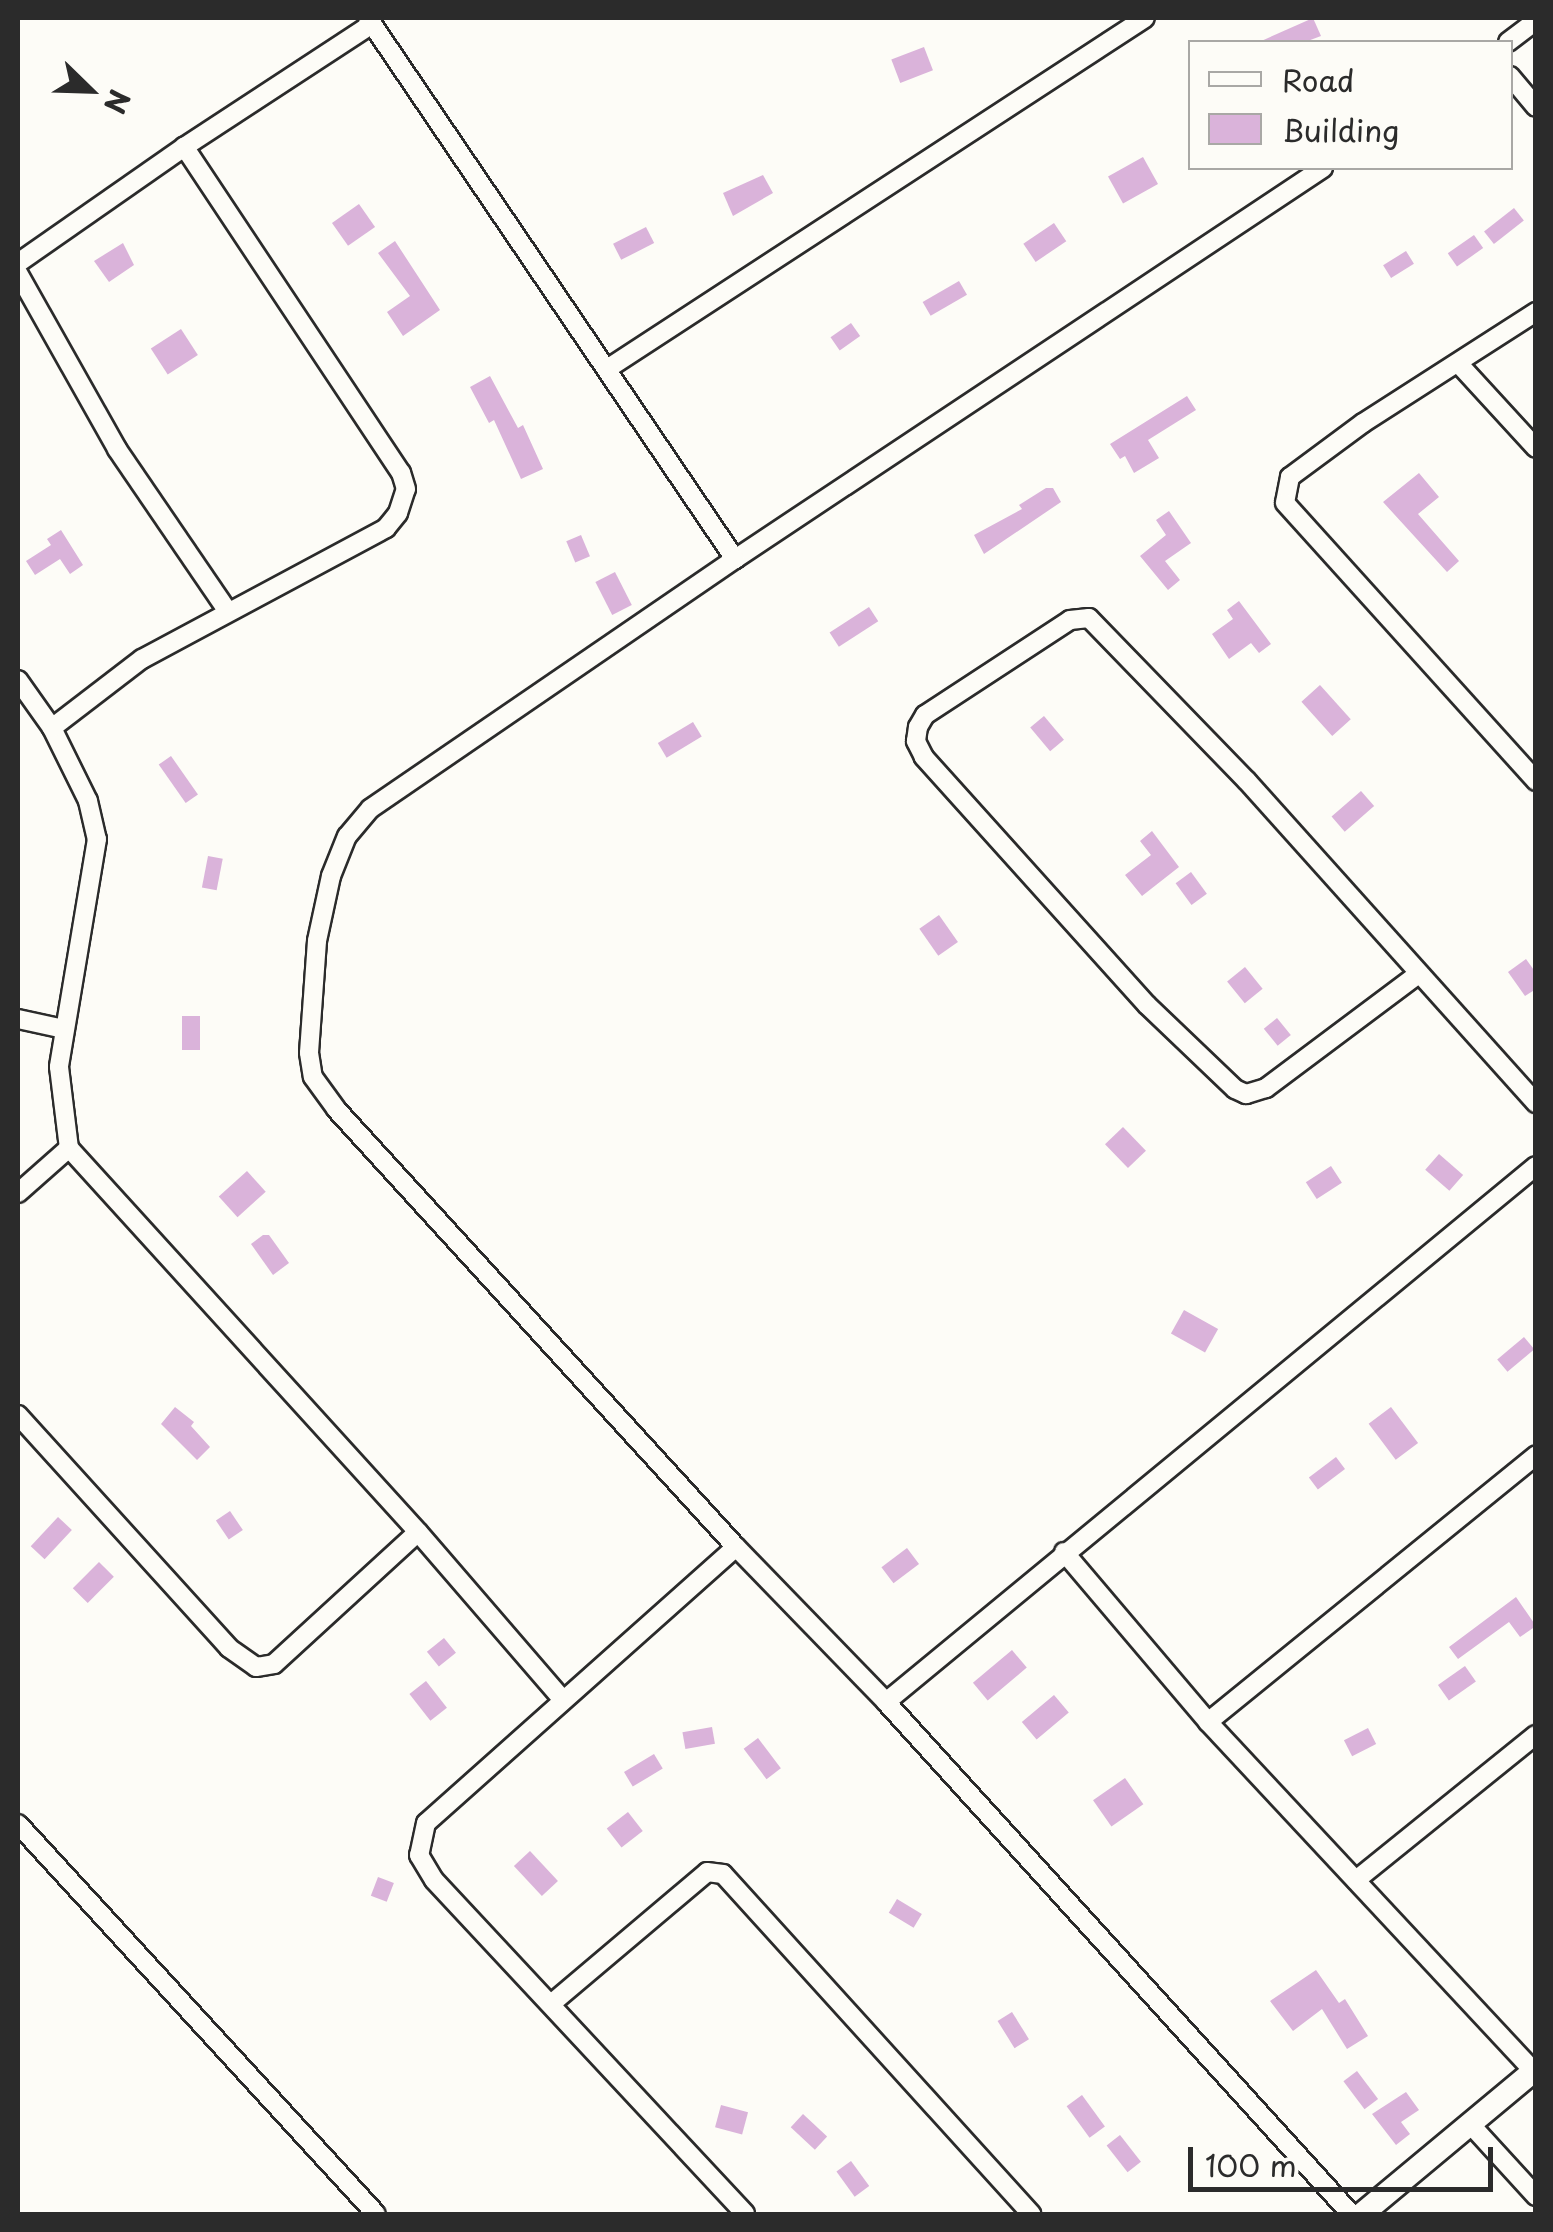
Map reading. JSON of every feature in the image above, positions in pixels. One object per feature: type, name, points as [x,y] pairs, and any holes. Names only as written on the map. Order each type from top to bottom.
[{"type":"street","points":[[607,369],[1145,18]]},
{"type":"street","points":[[18,263],[370,21],[735,559]]},
{"type":"street","points":[[1511,40],[1536,21]]},
{"type":"street","points":[[1513,79],[1536,106]]},
{"type":"street","points":[[52,728],[142,659],[386,528],[398,513],[406,489],[401,474],[184,147]]},
{"type":"street","points":[[1321,170],[735,559],[370,809],[347,836],[331,876],[316,941],[308,1053],[313,1077],[336,1109],[736,1547],[886,1702],[1352,2214]]},
{"type":"street","points":[[18,273],[117,449],[228,612]]},
{"type":"street","points":[[1536,312],[1363,423],[1290,477],[1285,503],[1536,781]]},
{"type":"street","points":[[1458,363],[1536,448]]},
{"type":"street","points":[[1417,974],[1266,1088],[1246,1094],[1234,1089],[1147,1004],[924,757],[916,741],[918,727],[926,716],[1070,620],[1089,618],[1247,782],[1536,1103]]},
{"type":"street","points":[[18,680],[52,728],[88,800],[97,839],[59,1067],[69,1148],[418,1532],[562,1700]]},
{"type":"street","points":[[18,1019],[64,1029]]},
{"type":"street","points":[[18,1193],[69,1148]]},
{"type":"street","points":[[886,1702],[1536,1166]]},
{"type":"street","points":[[18,1415],[229,1648],[256,1667],[274,1664],[418,1532]]},
{"type":"street","points":[[1208,1722],[1536,1455]]},
{"type":"street","points":[[736,1547],[426,1824],[419,1855],[434,1880],[745,2214]]},
{"type":"street","points":[[1064,1552],[1208,1722],[1535,2070],[1362,2214]]},
{"type":"street","points":[[1356,1880],[1536,1735]]},
{"type":"street","points":[[18,1824],[376,2214]]},
{"type":"street","points":[[551,2004],[706,1872],[723,1874],[1031,2214]]},
{"type":"street","points":[[1472,2126],[1536,2196]]},
{"type":"building","points":[[1313,18],[1321,36],[1310,40],[1264,40]]},
{"type":"building","points":[[924,47],[933,70],[900,83],[891,60]]},
{"type":"building","points":[[1143,157],[1158,184],[1123,204],[1108,176]]},
{"type":"building","points":[[763,175],[773,193],[733,216],[723,193]]},
{"type":"building","points":[[359,204],[375,227],[348,246],[332,223]]},
{"type":"building","points":[[1514,208],[1524,221],[1494,244],[1484,231]]},
{"type":"building","points":[[1054,223],[1066,241],[1036,262],[1023,244]]},
{"type":"building","points":[[646,227],[654,243],[621,260],[613,244]]},
{"type":"building","points":[[1474,235],[1483,248],[1457,266],[1448,253]]},
{"type":"building","points":[[395,241],[440,310],[403,336],[387,312],[410,296],[378,253]]},
{"type":"building","points":[[123,243],[134,265],[109,282],[94,261]]},
{"type":"building","points":[[1406,251],[1414,264],[1391,278],[1383,265]]},
{"type":"building","points":[[959,281],[967,295],[931,316],[923,302]]},
{"type":"building","points":[[851,323],[860,336],[840,350],[831,337]]},
{"type":"building","points":[[181,329],[198,355],[168,375],[151,349]]},
{"type":"building","points":[[490,376],[518,428],[523,425],[543,469],[521,479],[494,420],[489,423],[470,387]]},
{"type":"building","points":[[1187,396],[1196,410],[1148,440],[1159,458],[1134,473],[1125,456],[1120,459],[1110,444]]},
{"type":"building","points":[[1419,473],[1439,497],[1418,514],[1459,561],[1447,572],[1383,502]]},
{"type":"building","points":[[1046,488],[1053,488],[1061,502],[984,554],[974,535],[1022,509],[1019,505]]},
{"type":"building","points":[[1169,511],[1191,543],[1165,561],[1180,580],[1168,590],[1140,556],[1166,535],[1156,520]]},
{"type":"building","points":[[61,530],[83,565],[70,574],[60,559],[35,575],[26,561],[51,545],[47,539]]},
{"type":"building","points":[[581,535],[590,556],[575,562],[566,541]]},
{"type":"building","points":[[615,572],[632,605],[612,615],[595,582]]},
{"type":"building","points":[[1239,601],[1271,644],[1259,653],[1251,643],[1229,659],[1212,634],[1233,619],[1227,610]]},
{"type":"building","points":[[869,607],[878,621],[839,647],[830,633]]},
{"type":"building","points":[[1320,685],[1351,719],[1332,736],[1301,702]]},
{"type":"building","points":[[1044,716],[1064,740],[1050,751],[1030,728]]},
{"type":"building","points":[[693,722],[702,737],[667,758],[658,743]]},
{"type":"building","points":[[171,756],[198,795],[186,803],[159,765]]},
{"type":"building","points":[[1361,791],[1374,806],[1345,832],[1332,817]]},
{"type":"building","points":[[1152,831],[1179,867],[1142,896],[1125,875],[1151,855],[1140,841]]},
{"type":"building","points":[[208,856],[223,859],[217,890],[202,887]]},
{"type":"building","points":[[1191,872],[1207,894],[1191,905],[1176,883]]},
{"type":"building","points":[[939,915],[958,942],[938,956],[919,929]]},
{"type":"building","points":[[1526,959],[1536,973],[1536,989],[1525,996],[1508,972]]},
{"type":"building","points":[[1245,967],[1263,989],[1245,1003],[1227,981]]},
{"type":"building","points":[[182,1016],[200,1016],[200,1050],[182,1050]]},
{"type":"building","points":[[1277,1018],[1291,1035],[1278,1046],[1264,1029]]},
{"type":"building","points":[[1123,1127],[1146,1151],[1128,1168],[1105,1144]]},
{"type":"building","points":[[1439,1154],[1463,1175],[1449,1191],[1425,1170]]},
{"type":"building","points":[[1331,1166],[1342,1183],[1317,1199],[1306,1182]]},
{"type":"building","points":[[247,1171],[266,1192],[237,1217],[219,1196]]},
{"type":"building","points":[[269,1235],[289,1263],[273,1275],[251,1244]]},
{"type":"building","points":[[1184,1310],[1218,1329],[1205,1353],[1171,1334]]},
{"type":"building","points":[[1524,1337],[1534,1349],[1507,1372],[1497,1359]]},
{"type":"building","points":[[175,1407],[194,1422],[191,1426],[210,1447],[197,1460],[161,1424]]},
{"type":"building","points":[[1391,1407],[1418,1443],[1396,1460],[1369,1424]]},
{"type":"building","points":[[1336,1457],[1345,1469],[1318,1489],[1309,1477]]},
{"type":"building","points":[[230,1511],[243,1530],[229,1540],[216,1521]]},
{"type":"building","points":[[58,1517],[72,1530],[45,1559],[31,1546]]},
{"type":"building","points":[[907,1548],[919,1564],[893,1583],[881,1567]]},
{"type":"building","points":[[99,1562],[114,1577],[88,1603],[73,1588]]},
{"type":"building","points":[[1516,1597],[1536,1626],[1520,1637],[1509,1622],[1458,1659],[1449,1647]]},
{"type":"building","points":[[444,1638],[456,1653],[439,1667],[427,1652]]},
{"type":"building","points":[[1012,1650],[1027,1668],[988,1700],[973,1683]]},
{"type":"building","points":[[1465,1666],[1476,1682],[1449,1700],[1438,1685]]},
{"type":"building","points":[[426,1681],[447,1708],[430,1721],[409,1694]]},
{"type":"building","points":[[1054,1695],[1069,1713],[1037,1740],[1022,1722]]},
{"type":"building","points":[[712,1727],[715,1744],[685,1749],[682,1732]]},
{"type":"building","points":[[1368,1728],[1376,1744],[1352,1756],[1344,1740]]},
{"type":"building","points":[[758,1738],[781,1768],[766,1779],[744,1749]]},
{"type":"building","points":[[654,1754],[663,1769],[633,1787],[624,1772]]},
{"type":"building","points":[[1125,1778],[1143,1804],[1111,1827],[1093,1800]]},
{"type":"building","points":[[628,1812],[643,1831],[621,1848],[607,1829]]},
{"type":"building","points":[[530,1851],[558,1881],[542,1896],[514,1866]]},
{"type":"building","points":[[378,1877],[394,1883],[387,1902],[371,1896]]},
{"type":"building","points":[[897,1899],[922,1914],[914,1928],[889,1913]]},
{"type":"building","points":[[1316,1970],[1339,2003],[1345,1999],[1368,2036],[1347,2049],[1322,2009],[1293,2031],[1270,2001]]},
{"type":"building","points":[[1012,2012],[1029,2039],[1015,2048],[998,2021]]},
{"type":"building","points":[[1357,2071],[1378,2099],[1364,2109],[1343,2081]]},
{"type":"building","points":[[1406,2092],[1419,2110],[1401,2122],[1410,2134],[1396,2145],[1372,2114]]},
{"type":"building","points":[[1082,2095],[1105,2127],[1090,2138],[1067,2106]]},
{"type":"building","points":[[721,2105],[748,2112],[742,2134],[715,2127]]},
{"type":"building","points":[[803,2114],[827,2137],[815,2150],[791,2127]]},
{"type":"building","points":[[1120,2135],[1141,2162],[1128,2172],[1107,2145]]},
{"type":"building","points":[[851,2161],[869,2186],[855,2197],[836,2172]]}]
